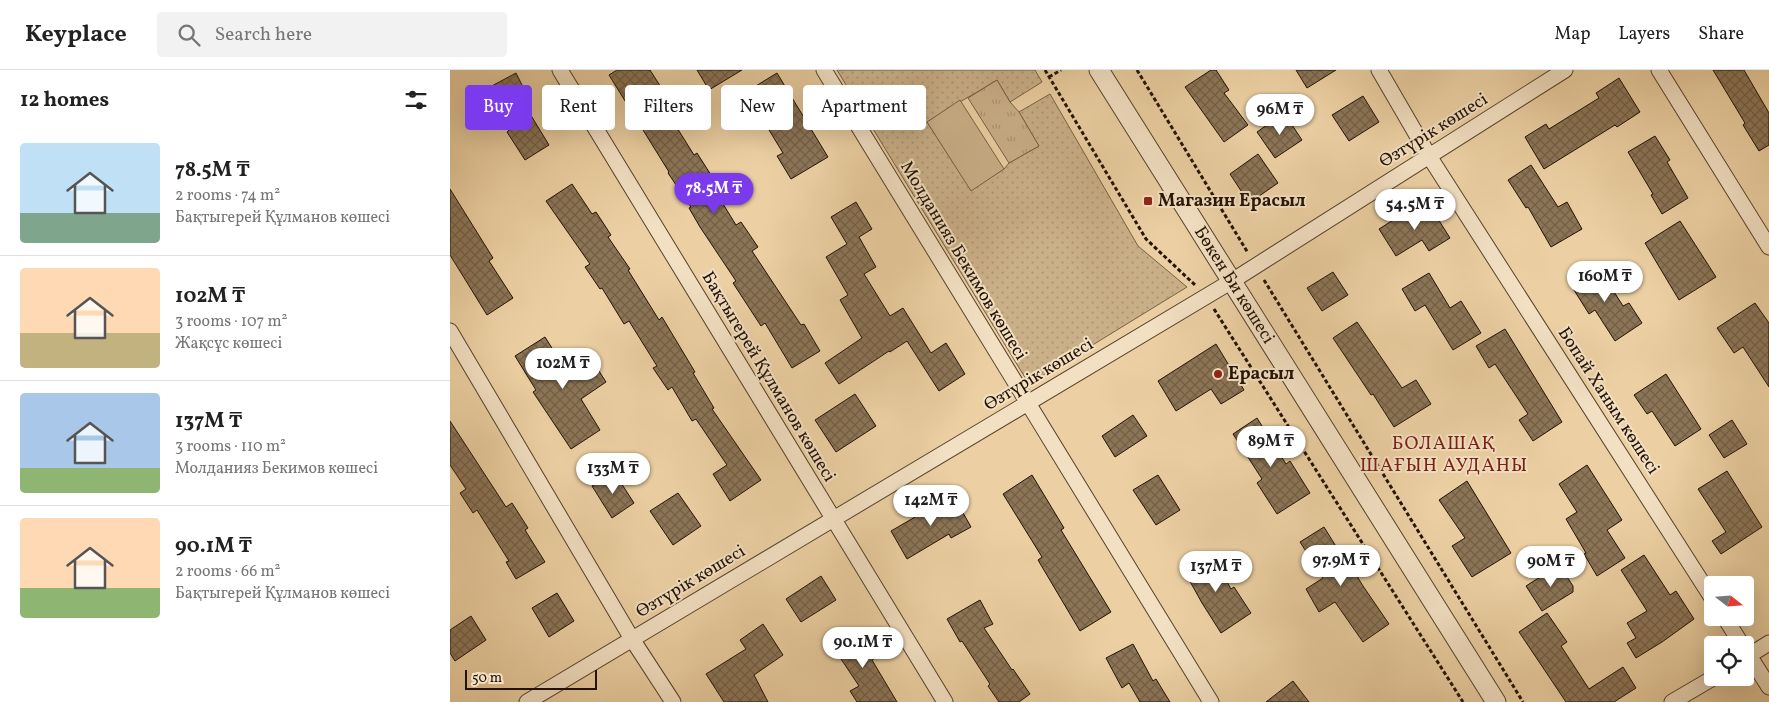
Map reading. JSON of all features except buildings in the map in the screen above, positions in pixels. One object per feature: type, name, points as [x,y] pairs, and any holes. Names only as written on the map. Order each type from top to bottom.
[{"type":"street","name":"Бақтыгерей Құлманов көшесі","points":[[560,70],[945,702]]},
{"type":"street","name":"Молданияз Бекимов көшесі","points":[[824,70],[1211,702]]},
{"type":"street","name":"Бөкен Би көшесі","points":[[1099,70],[1496,702]]},
{"type":"street","name":"Бопай Ханым көшесі","points":[[1378,70],[1429,156],[1704,586]]},
{"type":"street","name":"Өзтүрік көшесі","points":[[526,702],[1206,297],[1564,70]]},
{"type":"street","points":[[1659,70],[1769,247]]},
{"type":"street","points":[[450,332],[632,639],[673,702]]},
{"type":"street","points":[[1754,649],[1769,643]]},
{"type":"street","points":[[1754,665],[1769,687]]},
{"type":"street","points":[[1672,702],[1704,683]]},
{"type":"path","points":[[1045,70],[1146,239],[1206,297],[1463,702]]},
{"type":"path","points":[[1049,77],[1061,70]]},
{"type":"path","points":[[1136,70],[1523,702]]},
{"type":"green space","points":[[837,70],[1035,70],[1042,82],[1010,102],[997,80],[927,122],[971,190],[1004,169],[1009,163],[1039,146],[1019,112],[1050,94],[1138,246],[1187,287],[1029,384],[874,130],[926,130],[926,85],[846,85]]},
{"type":"green space","points":[[997,80],[1039,146],[1009,163],[968,98]]},
{"type":"green space","points":[[960,100],[1004,169],[971,191],[927,122]]},
{"type":"place","name":"Магазин Ерасыл","points":[[1148,201]]},
{"type":"place","name":"Ерасыл","points":[[1218,374]]},
{"type":"district","name":"БОЛАШАҚ ШАҒЫН АУДАНЫ","points":[[1444,455]]}]
